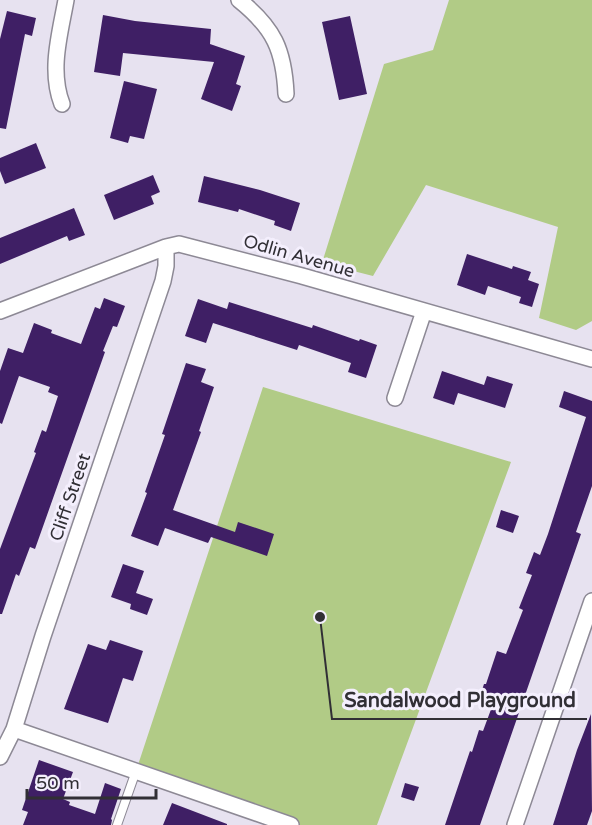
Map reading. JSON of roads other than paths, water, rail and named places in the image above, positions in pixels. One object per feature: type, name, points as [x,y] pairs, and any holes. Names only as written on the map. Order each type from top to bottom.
[{"type":"street","points":[[62,104],[55,76],[66,0]]},
{"type":"street","points":[[239,0],[256,15],[277,45],[285,71],[286,94]]},
{"type":"street","name":"Odlin Avenue","points":[[0,311],[166,247],[188,245],[592,360]]},
{"type":"street","name":"Cliff Street","points":[[0,757],[14,729],[163,281],[166,247]]},
{"type":"street","points":[[395,398],[424,311]]},
{"type":"street","points":[[515,825],[592,601]]},
{"type":"street","points":[[14,729],[136,771],[249,818],[291,825]]},
{"type":"lane","points":[[117,825],[136,771]]},
{"type":"place","name":"Sandalwood Playground","points":[[320,617]]}]
